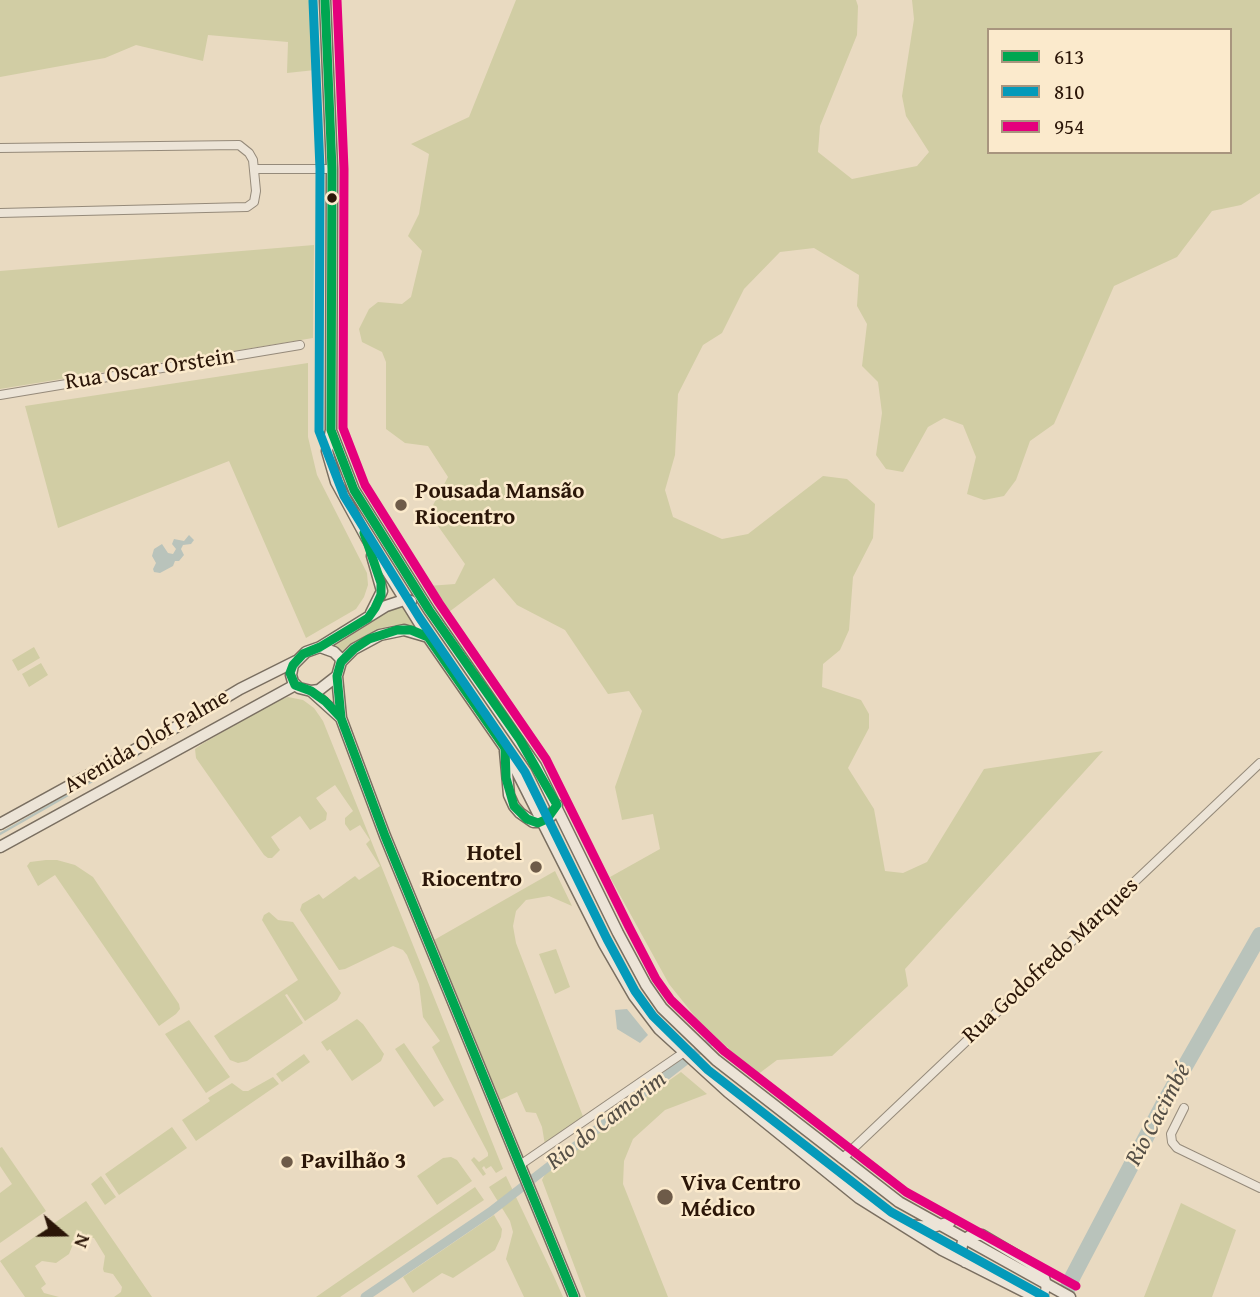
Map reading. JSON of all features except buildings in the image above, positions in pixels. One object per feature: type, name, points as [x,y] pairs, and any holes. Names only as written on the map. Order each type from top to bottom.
[{"type":"main road","points":[[325,0],[332,169],[331,430],[327,451],[336,482],[366,537],[428,637],[505,748],[600,937],[634,996],[659,1029],[707,1074],[841,1184],[896,1223],[1035,1297]]},
{"type":"main road","points":[[331,430],[354,490],[429,610],[520,740],[557,804],[565,828],[646,985],[662,1008],[716,1060],[899,1202],[962,1234]]},
{"type":"main road","points":[[366,537],[382,591],[376,608],[368,618]]},
{"type":"main road","points":[[341,718],[311,691],[295,685],[290,673],[296,661],[306,652],[320,648],[386,606],[404,600],[429,610]]},
{"type":"main road","points":[[428,637],[411,630],[397,630],[369,639],[354,649],[341,662],[337,676],[341,718],[384,836],[574,1297]]},
{"type":"main road","points":[[320,648],[334,652],[341,662]]},
{"type":"main road","name":"Avenida Olof Palme","points":[[0,824],[240,689],[296,661]]},
{"type":"main road","points":[[311,691],[324,687],[337,676]]},
{"type":"main road","name":"Avenida Olof Palme","points":[[0,847],[295,685]]},
{"type":"main road","points":[[505,748],[506,778],[514,806],[527,819],[538,823],[544,822],[552,815],[557,804]]},
{"type":"main road","points":[[896,1223],[925,1228],[945,1224]]},
{"type":"main road","points":[[919,1236],[937,1239],[962,1234],[982,1236],[1036,1267],[1043,1274],[1046,1284],[1070,1297]]},
{"type":"main road","points":[[962,1234],[961,1246],[965,1262]]},
{"type":"street","points":[[0,148],[239,145],[249,153],[255,169],[256,198],[252,206],[247,207],[0,213]]},
{"type":"street","points":[[255,169],[332,169]]},
{"type":"street","name":"Rua Oscar Orstein","points":[[0,395],[300,345]]},
{"type":"street","name":"Rua Godofredo Marques","points":[[842,1159],[1260,763]]},
{"type":"street","points":[[521,1168],[685,1055]]},
{"type":"street","points":[[1184,1108],[1171,1134],[1172,1142],[1177,1148],[1260,1188]]},
{"type":"street","points":[[1044,1297],[1046,1284]]},
{"type":"shaded area","points":[[0,0],[316,0],[315,70],[287,73],[288,42],[208,35],[203,61],[136,45],[105,58],[0,77]]},
{"type":"shaded area","points":[[516,0],[856,0],[857,35],[820,126],[818,152],[852,179],[917,166],[929,152],[906,116],[902,96],[914,19],[912,0],[1260,0],[1260,193],[1241,205],[1212,211],[1177,257],[1114,286],[1054,424],[1030,441],[1016,480],[1004,496],[984,500],[967,494],[976,457],[963,425],[944,418],[928,427],[903,472],[886,469],[876,455],[882,413],[878,382],[862,366],[867,324],[857,306],[859,275],[814,248],[780,252],[744,289],[722,333],[703,345],[678,394],[675,455],[665,490],[673,517],[722,539],[748,534],[823,476],[847,479],[875,504],[873,538],[853,577],[849,630],[840,650],[823,664],[822,687],[861,700],[869,714],[869,728],[848,768],[874,809],[885,871],[903,873],[927,862],[984,769],[1103,751],[905,969],[908,986],[832,1056],[777,1060],[757,1075],[697,1019],[669,984],[610,877],[660,849],[653,814],[622,820],[615,787],[642,711],[629,691],[608,694],[565,630],[517,605],[494,578],[445,615],[428,586],[455,584],[465,564],[433,519],[432,507],[448,477],[428,446],[405,443],[386,429],[386,362],[382,352],[362,342],[359,329],[369,309],[378,302],[402,304],[411,297],[422,251],[408,236],[419,214],[429,154],[411,144],[469,117]]},
{"type":"shaded area","points":[[314,245],[313,338],[0,389],[0,271]]},
{"type":"shaded area","points":[[308,363],[308,437],[317,475],[367,573],[368,585],[356,609],[306,638],[229,461],[58,528],[25,406]]},
{"type":"shaded area","points":[[189,535],[194,540],[191,544],[183,545],[181,549],[184,555],[179,561],[175,561],[173,566],[160,573],[154,572],[154,549],[162,544],[168,553],[173,554],[176,549],[172,544],[174,539],[184,541]]},
{"type":"shaded area","points":[[399,606],[416,626],[394,625],[378,629],[357,641],[344,653],[333,644],[387,610]]},
{"type":"shaded area","points":[[34,647],[40,658],[18,671],[12,660]]},
{"type":"shaded area","points":[[41,663],[48,675],[29,687],[22,674]]},
{"type":"shaded area","points":[[288,697],[303,700],[314,708],[323,721],[503,1169],[496,1173],[491,1166],[486,1169],[484,1166],[482,1168],[486,1174],[483,1176],[471,1160],[474,1157],[479,1162],[488,1156],[488,1153],[432,1047],[440,1041],[423,1017],[419,984],[407,955],[393,946],[339,970],[300,910],[302,904],[319,894],[323,899],[355,876],[359,880],[380,866],[366,844],[370,840],[360,825],[350,831],[345,824],[345,818],[353,811],[335,785],[316,798],[327,813],[326,820],[310,830],[300,816],[271,837],[280,850],[272,858],[268,858],[196,758],[195,749],[202,744],[274,702]]},
{"type":"shaded area","points":[[46,860],[75,865],[93,877],[179,1004],[180,1009],[176,1014],[159,1026],[55,875],[38,886],[27,866],[30,862]]},
{"type":"shaded area","points":[[555,871],[572,906],[549,896],[526,900],[516,911],[513,926],[516,943],[584,1119],[545,1145],[536,1113],[526,1112],[517,1092],[500,1100],[434,940]]},
{"type":"shaded area","points":[[269,912],[278,920],[293,922],[341,993],[337,1000],[305,1021],[287,994],[285,995],[303,1023],[247,1061],[238,1063],[230,1060],[214,1036],[298,980],[262,920]]},
{"type":"shaded area","points":[[556,949],[570,987],[555,994],[539,954]]},
{"type":"shaded area","points":[[627,1009],[648,1035],[640,1043],[617,1029],[615,1010]]},
{"type":"shaded area","points":[[357,1019],[384,1054],[381,1061],[352,1081],[330,1049],[327,1051],[321,1042]]},
{"type":"shaded area","points":[[189,1020],[230,1077],[206,1093],[165,1034]]},
{"type":"shaded area","points":[[404,1043],[444,1100],[434,1107],[395,1049]]},
{"type":"shaded area","points":[[304,1054],[310,1062],[282,1082],[276,1074]]},
{"type":"shaded area","points":[[681,1072],[707,1094],[665,1110],[633,1139],[624,1161],[623,1184],[668,1297],[586,1297],[542,1180],[549,1166]]},
{"type":"shaded area","points":[[273,1077],[279,1084],[196,1141],[182,1120],[210,1101],[208,1098],[232,1083],[243,1091],[248,1091]]},
{"type":"shaded area","points":[[172,1127],[187,1148],[119,1195],[105,1174]]},
{"type":"shaded area","points":[[2,1147],[46,1211],[0,1243],[0,1193],[12,1184],[0,1166]]},
{"type":"shaded area","points":[[451,1157],[457,1160],[472,1181],[437,1205],[417,1176],[443,1158]]},
{"type":"shaded area","points":[[101,1176],[116,1197],[105,1205],[91,1184]]},
{"type":"shaded area","points":[[506,1176],[563,1297],[524,1297],[506,1259],[513,1232],[510,1221],[489,1187]]},
{"type":"shaded area","points":[[475,1187],[484,1200],[340,1297],[316,1297]]},
{"type":"shaded area","points":[[86,1201],[152,1297],[114,1297],[121,1292],[122,1287],[113,1274],[104,1272],[105,1256],[94,1238],[82,1236],[74,1242],[69,1254],[56,1263],[42,1261],[35,1266],[46,1284],[41,1288],[44,1293],[59,1297],[25,1297],[0,1261]]},
{"type":"shaded area","points":[[1181,1203],[1236,1230],[1212,1297],[1144,1297]]},
{"type":"shaded area","points":[[494,1215],[502,1229],[495,1250],[453,1278],[442,1273],[413,1293],[403,1277]]},
{"type":"waterway","points":[[0,834],[138,755]]},
{"type":"waterway","name":"Rio Cacimbé","points":[[1064,1297],[1164,1103],[1260,935]]},
{"type":"waterway","name":"Rio do Camorim","points":[[365,1297],[490,1212],[711,1041]]},
{"type":"transit line","name":"613","points":[[325,0],[332,169],[331,430],[354,490],[429,610],[520,740],[557,805],[547,819],[538,823],[527,819],[514,806],[506,778],[505,748],[428,637],[411,630],[397,630],[369,639],[341,662],[337,676],[341,718],[385,836],[574,1297]]},
{"type":"transit line","name":"954","points":[[337,0],[344,169],[343,428],[365,485],[439,603],[546,759],[629,927],[656,979],[671,1000],[724,1051],[906,1192],[1076,1286]]},
{"type":"transit line","name":"810","points":[[313,1],[320,169],[319,431],[344,496],[419,617],[525,772],[607,939],[635,991],[653,1016],[708,1070],[891,1212],[1045,1297]]},
{"type":"transit line","name":"613","points":[[345,729],[341,718],[325,701],[311,691],[295,685],[290,673],[303,654],[320,647],[368,618],[375,608],[381,595],[381,583],[364,533]]},
{"type":"place","name":"Pousada Mansão Riocentro","points":[[401,505]]},
{"type":"place","name":"Hotel Riocentro","points":[[536,867]]},
{"type":"place","name":"Pavilhão 3","points":[[287,1162]]},
{"type":"place","name":"Viva Centro Médico","points":[[665,1197]]}]
